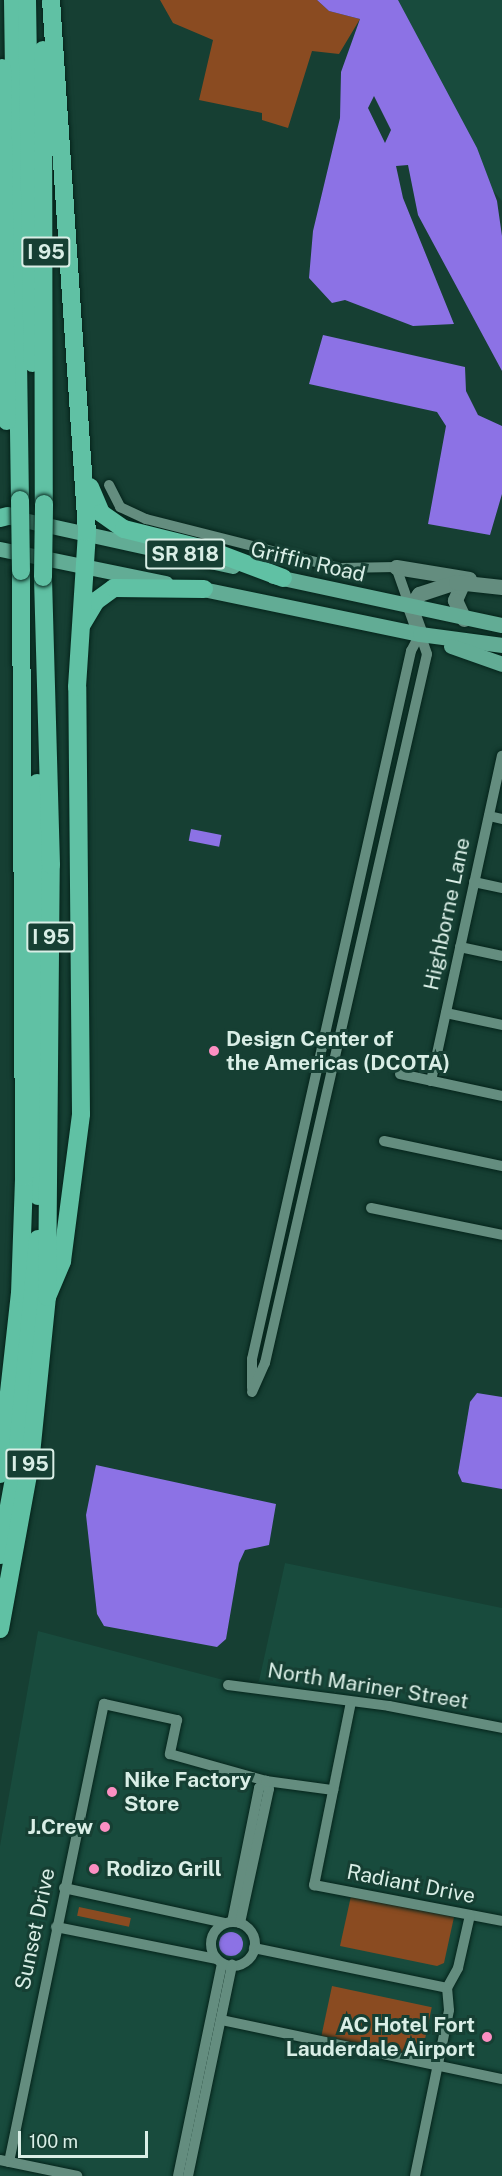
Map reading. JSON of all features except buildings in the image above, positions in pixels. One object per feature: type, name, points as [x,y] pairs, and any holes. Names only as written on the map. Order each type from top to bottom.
[{"type":"highway","name":"I 95","points":[[0,1629],[30,1464],[47,1297],[51,865],[27,573],[16,508],[2,0]]},
{"type":"highway","points":[[13,0],[16,508]]},
{"type":"highway","points":[[16,508],[27,0]]},
{"type":"highway","name":"I 95","points":[[0,1367],[9,1292],[27,573],[16,508],[42,0]]},
{"type":"highway","points":[[47,1297],[62,1261],[81,1114],[81,626],[87,532],[51,0]]},
{"type":"highway","points":[[84,476],[94,501],[112,523],[283,578]]},
{"type":"highway","points":[[0,1474],[20,1294],[24,1177],[27,573]]},
{"type":"highway","points":[[0,1555],[16,1468],[38,1237],[27,573]]},
{"type":"highway","points":[[81,626],[96,601],[120,586],[204,589]]},
{"type":"main road","name":"Griffin Road","points":[[16,508],[87,532],[410,607],[502,625]]},
{"type":"main road","name":"SR 818","points":[[0,549],[84,568],[204,589],[420,634],[502,645]]},
{"type":"main road","points":[[420,634],[502,664]]},
{"type":"street","points":[[109,484],[118,504],[139,517],[329,565],[429,568],[483,584]]},
{"type":"street","points":[[396,567],[410,607],[420,634],[427,654],[265,1363],[252,1392],[252,1359],[411,651],[420,634]]},
{"type":"street","points":[[410,607],[422,592],[463,582],[502,587]]},
{"type":"street","points":[[463,582],[455,600],[464,619]]},
{"type":"street","name":"Highborne Lane","points":[[431,1081],[502,756]]},
{"type":"street","points":[[489,816],[502,819]]},
{"type":"street","points":[[474,882],[502,888]]},
{"type":"street","points":[[460,947],[502,956]]},
{"type":"street","points":[[446,1013],[502,1025]]},
{"type":"street","points":[[400,1074],[502,1096]]},
{"type":"street","points":[[384,1141],[502,1166]]},
{"type":"street","points":[[371,1208],[502,1235]]},
{"type":"street","name":"North Mariner Street","points":[[228,1684],[502,1728]]},
{"type":"street","points":[[188,2176],[221,2020],[224,1962],[211,1939],[232,1923],[269,1789],[266,1781],[333,1790],[351,1702]]},
{"type":"street","name":"Sunset Drive","points":[[5,2161],[104,1704],[177,1720],[170,1754],[266,1781]]},
{"type":"street","name":"Radiant Drive","points":[[333,1790],[314,1885],[502,1921]]},
{"type":"street","points":[[56,1928],[224,1962],[248,1959],[254,1948],[250,1930],[232,1923],[64,1888]]},
{"type":"street","points":[[415,2176],[449,2010],[447,1988],[458,1968],[470,1915]]},
{"type":"street","points":[[254,1948],[447,1988]]},
{"type":"street","points":[[178,2176],[224,1962]]},
{"type":"street","points":[[221,2020],[502,2079]]},
{"type":"street","points":[[5,2161],[77,2176]]},
{"type":"shaded area","points":[[160,0],[317,0],[329,11],[360,19],[339,54],[312,51],[288,128],[262,120],[262,113],[199,100],[213,40],[173,23]]},
{"type":"shaded area","points":[[317,0],[398,0],[477,148],[497,201],[502,236],[502,371],[418,215],[408,165],[396,166],[403,198],[454,324],[413,326],[345,300],[332,303],[309,278],[313,231],[340,118],[341,72],[360,19],[329,11]],"holes":[[[374,96],[391,130],[385,143],[368,108]]]},
{"type":"shaded area","points":[[393,0],[502,0],[502,201],[479,174]]},
{"type":"shaded area","points":[[323,335],[465,367],[466,391],[478,415],[502,426],[502,494],[490,535],[428,524],[446,426],[437,412],[309,384]]},
{"type":"shaded area","points":[[191,829],[221,835],[219,847],[189,841]]},
{"type":"shaded area","points":[[477,1393],[502,1397],[502,1489],[462,1482],[458,1473],[470,1402]]},
{"type":"shaded area","points":[[96,1465],[276,1504],[269,1545],[245,1550],[239,1563],[226,1639],[217,1647],[104,1626],[97,1614],[86,1515]]},
{"type":"shaded area","points":[[285,1563],[502,1608],[502,2176],[0,2176],[0,1846],[38,1631],[250,1687],[259,1681]]},
{"type":"shaded area","points":[[351,1896],[454,1917],[444,1963],[437,1966],[340,1946]]},
{"type":"shaded area","points":[[79,1907],[131,1918],[129,1927],[77,1916]]},
{"type":"shaded area","points":[[231,1932],[240,1935],[243,1944],[240,1953],[231,1956],[222,1953],[219,1944],[222,1935]]},
{"type":"shaded area","points":[[332,1986],[432,2007],[421,2057],[321,2036]]},
{"type":"place","name":"Design Center of the Americas (DCOTA)","points":[[214,1051]]},
{"type":"place","name":"Nike Factory Store","points":[[112,1792]]},
{"type":"place","name":"J.Crew","points":[[105,1827]]},
{"type":"place","name":"Rodizo Grill","points":[[94,1869]]},
{"type":"place","name":"AC Hotel Fort Lauderdale Airport","points":[[487,2037]]}]
